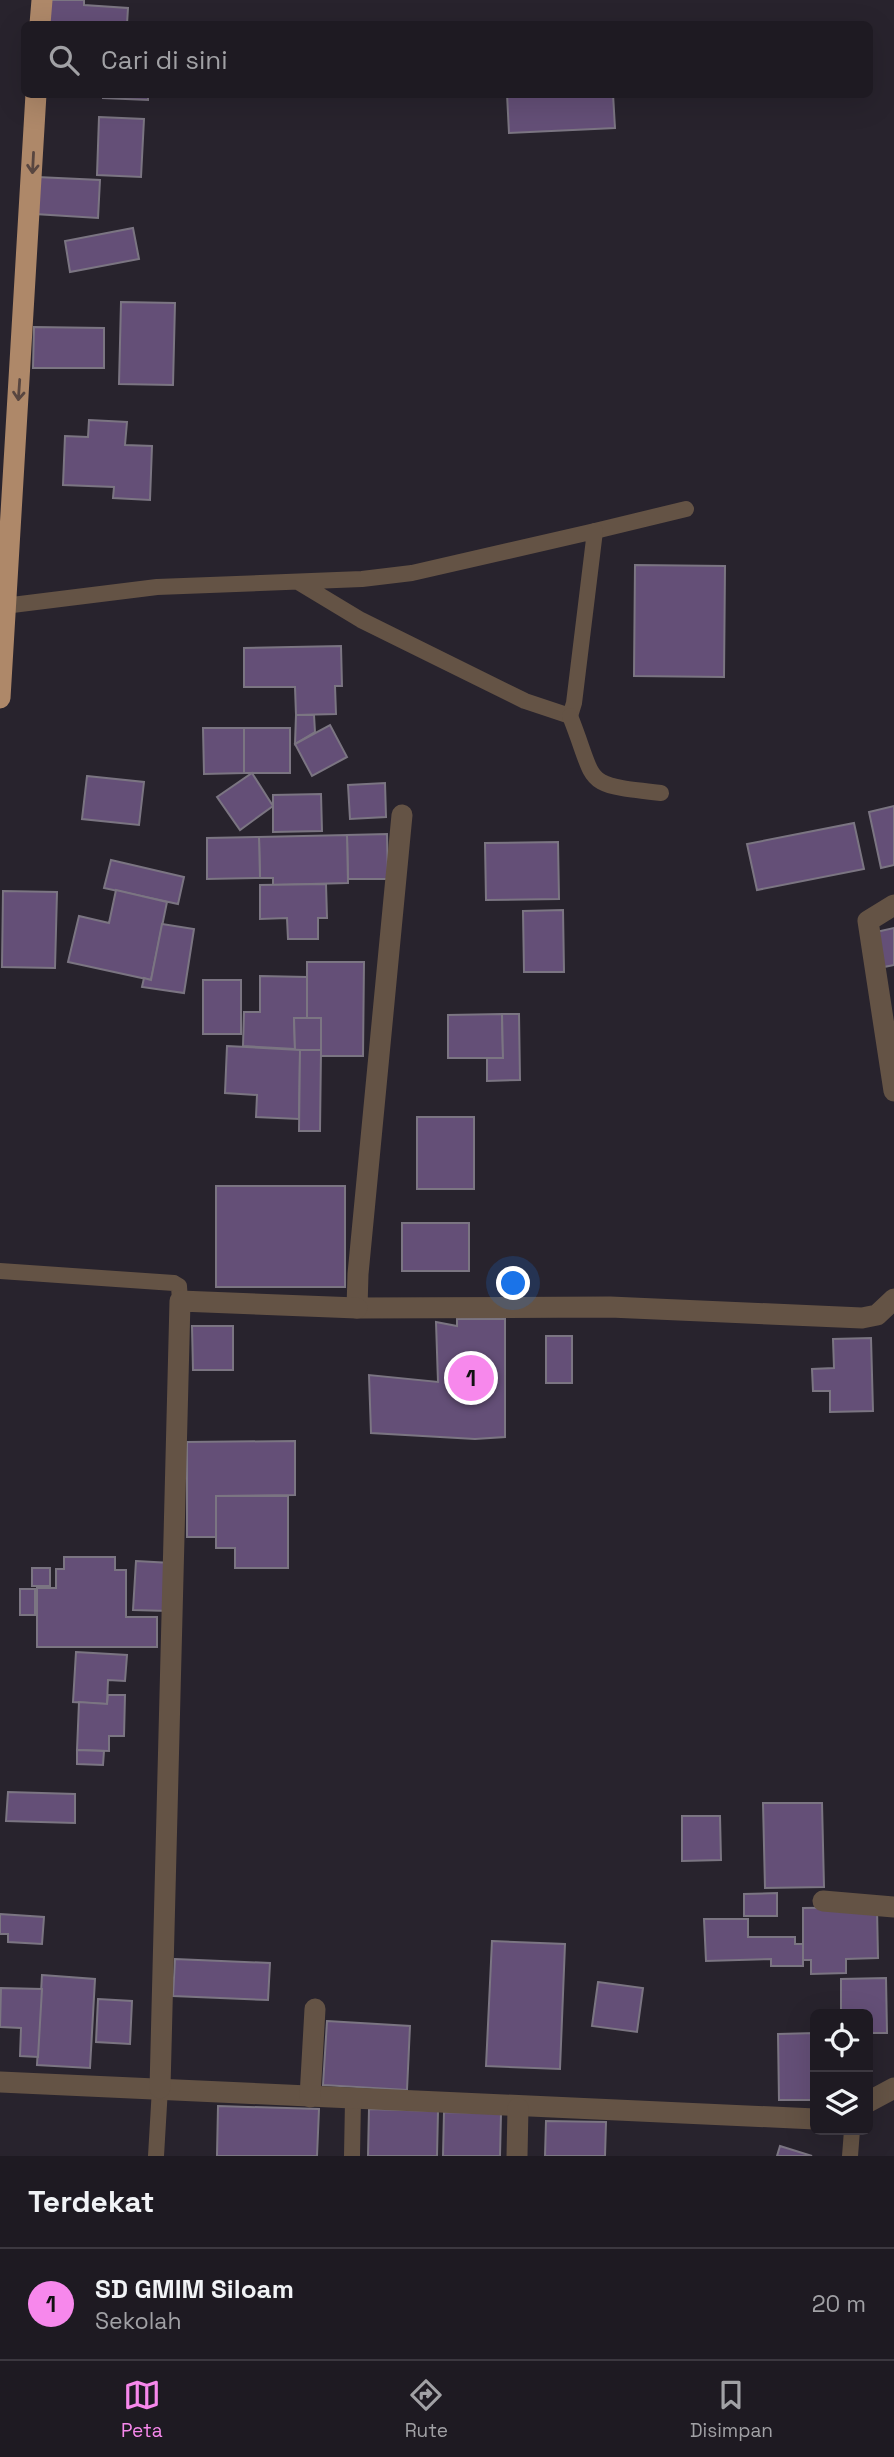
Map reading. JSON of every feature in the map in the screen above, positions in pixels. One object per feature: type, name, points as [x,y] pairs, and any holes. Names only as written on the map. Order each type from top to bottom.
[{"type":"highway","points":[[40,21],[42,0]]},
{"type":"highway","points":[[0,697],[36,98]]},
{"type":"street","points":[[357,1308],[402,815]]},
{"type":"street","points":[[894,905],[868,921],[894,1091]]},
{"type":"street","points":[[160,2088],[180,1301],[357,1308],[610,1307],[862,1318],[877,1315],[894,1299]]},
{"type":"street","points":[[823,1901],[894,1906]]},
{"type":"street","points":[[310,2097],[316,2009]]},
{"type":"street","points":[[0,2082],[518,2108],[810,2119]]},
{"type":"street","points":[[873,2099],[894,2088]]},
{"type":"street","points":[[517,2156],[518,2108]]},
{"type":"lane","points":[[4,606],[157,587],[298,582],[412,573],[686,509]]},
{"type":"lane","points":[[594,531],[574,703],[570,716],[592,777],[602,784],[619,788],[661,793]]},
{"type":"lane","points":[[298,582],[361,620],[525,701],[570,716]]},
{"type":"lane","points":[[0,1271],[174,1283],[179,1286],[180,1301]]},
{"type":"lane","points":[[156,2156],[160,2088]]},
{"type":"lane","points":[[352,2156],[353,2099]]},
{"type":"lane","points":[[850,2156],[852,2135]]},
{"type":"building","points":[[50,0],[84,0],[84,5],[128,8],[127,21],[48,21]]},
{"type":"building","points":[[103,98],[148,98],[148,100]]},
{"type":"building","points":[[507,98],[613,98],[615,128],[509,133]]},
{"type":"building","points":[[99,117],[144,119],[141,177],[97,175]]},
{"type":"building","points":[[37,177],[100,180],[98,218],[35,214]]},
{"type":"building","points":[[133,228],[139,259],[70,272],[65,241]]},
{"type":"building","points":[[121,302],[175,303],[173,385],[119,384]]},
{"type":"building","points":[[34,327],[104,328],[104,368],[33,368]]},
{"type":"building","points":[[89,420],[127,422],[125,445],[152,446],[150,500],[113,498],[114,487],[63,485],[65,436],[88,437]]},
{"type":"building","points":[[635,565],[725,566],[724,677],[634,676]]},
{"type":"building","points":[[341,646],[342,686],[335,686],[336,714],[296,715],[295,687],[244,687],[244,648]]},
{"type":"building","points":[[296,715],[314,715],[315,732],[295,744]]},
{"type":"building","points":[[330,725],[347,757],[312,776],[295,744]]},
{"type":"building","points":[[203,728],[244,728],[244,773],[204,774]]},
{"type":"building","points":[[244,728],[290,728],[290,773],[244,773]]},
{"type":"building","points":[[252,773],[273,806],[240,830],[217,797]]},
{"type":"building","points":[[87,776],[144,782],[139,825],[82,819]]},
{"type":"building","points":[[385,783],[386,817],[350,819],[348,785]]},
{"type":"building","points":[[321,794],[322,831],[273,832],[273,795]]},
{"type":"building","points":[[894,806],[894,865],[881,868],[869,812]]},
{"type":"building","points":[[854,823],[864,869],[757,890],[747,844]]},
{"type":"building","points":[[387,834],[388,879],[348,879],[347,835]]},
{"type":"building","points":[[347,835],[348,883],[273,885],[273,878],[260,878],[259,837]]},
{"type":"building","points":[[259,837],[260,878],[207,879],[207,838]]},
{"type":"building","points":[[558,842],[559,899],[486,900],[485,843]]},
{"type":"building","points":[[111,860],[184,877],[178,904],[104,888]]},
{"type":"building","points":[[326,884],[327,918],[318,918],[318,939],[288,939],[287,918],[260,919],[260,885]]},
{"type":"building","points":[[116,890],[167,902],[151,980],[68,962],[79,916],[109,923]]},
{"type":"building","points":[[3,891],[57,892],[55,968],[2,967]]},
{"type":"building","points":[[563,910],[564,972],[524,972],[523,911]]},
{"type":"building","points":[[162,924],[194,929],[184,993],[142,987],[144,978],[151,980]]},
{"type":"building","points":[[894,928],[894,965],[884,967],[876,932]]},
{"type":"building","points":[[307,962],[364,962],[363,1056],[321,1056],[321,1018],[307,1018]]},
{"type":"building","points":[[260,976],[307,977],[307,1018],[294,1018],[295,1049],[243,1046],[244,1012],[260,1012]]},
{"type":"building","points":[[203,980],[241,980],[241,1034],[203,1034]]},
{"type":"building","points":[[502,1014],[503,1058],[448,1058],[448,1015]]},
{"type":"building","points":[[502,1014],[519,1014],[520,1080],[487,1081],[487,1058],[503,1058]]},
{"type":"building","points":[[294,1018],[321,1018],[321,1050],[295,1050]]},
{"type":"building","points":[[227,1046],[300,1050],[299,1119],[256,1117],[257,1095],[225,1093]]},
{"type":"building","points":[[300,1050],[321,1050],[320,1131],[299,1131]]},
{"type":"building","points":[[417,1117],[474,1117],[474,1189],[417,1189]]},
{"type":"building","points":[[216,1186],[345,1186],[345,1287],[216,1287]]},
{"type":"building","points":[[402,1223],[469,1223],[469,1271],[402,1271]]},
{"type":"building","points":[[457,1319],[505,1319],[505,1437],[475,1439],[371,1433],[369,1375],[438,1382],[436,1322],[457,1326]]},
{"type":"building","points":[[192,1326],[233,1326],[233,1370],[193,1370]]},
{"type":"building","points":[[546,1336],[572,1336],[572,1383],[546,1383]]},
{"type":"building","points":[[871,1338],[873,1411],[830,1412],[830,1391],[813,1391],[812,1369],[834,1368],[833,1339]]},
{"type":"building","points":[[295,1441],[295,1495],[216,1496],[216,1537],[187,1537],[187,1442]]},
{"type":"building","points":[[216,1496],[288,1496],[288,1568],[235,1568],[235,1548],[216,1548]]},
{"type":"building","points":[[64,1557],[115,1557],[115,1570],[126,1570],[126,1617],[157,1617],[157,1647],[37,1647],[37,1588],[56,1588],[56,1569],[64,1569]]},
{"type":"building","points":[[136,1561],[171,1563],[169,1611],[133,1610]]},
{"type":"building","points":[[32,1568],[50,1568],[50,1586],[32,1586]]},
{"type":"building","points":[[20,1589],[35,1589],[35,1615],[20,1615]]},
{"type":"building","points":[[76,1652],[127,1655],[125,1681],[108,1680],[107,1704],[73,1702]]},
{"type":"building","points":[[108,1695],[125,1695],[124,1736],[109,1736],[109,1751],[77,1750],[79,1702],[107,1704]]},
{"type":"building","points":[[77,1750],[104,1751],[103,1765],[77,1764]]},
{"type":"building","points":[[8,1792],[75,1794],[75,1823],[6,1821]]},
{"type":"building","points":[[763,1803],[822,1803],[824,1887],[765,1888]]},
{"type":"building","points":[[682,1816],[720,1816],[721,1860],[682,1861]]},
{"type":"building","points":[[777,1893],[777,1916],[744,1916],[744,1894]]},
{"type":"building","points":[[877,1907],[878,1958],[846,1959],[846,1973],[811,1974],[811,1960],[803,1960],[803,1908]]},
{"type":"building","points":[[0,1914],[44,1917],[42,1944],[8,1942],[8,1934],[0,1934]]},
{"type":"building","points":[[704,1919],[748,1919],[748,1937],[795,1937],[795,1944],[803,1944],[803,1966],[771,1966],[771,1959],[706,1961]]},
{"type":"building","points":[[492,1941],[565,1944],[560,2069],[486,2066]]},
{"type":"building","points":[[175,1959],[270,1963],[268,2000],[173,1996]]},
{"type":"building","points":[[42,1975],[95,1979],[90,2068],[37,2065]]},
{"type":"building","points":[[886,1978],[887,2033],[873,2033],[873,2009],[841,2009],[841,1979]]},
{"type":"building","points":[[598,1982],[643,1988],[637,2032],[592,2026]]},
{"type":"building","points":[[1,1988],[42,1989],[38,2057],[20,2056],[21,2028],[0,2027]]},
{"type":"building","points":[[98,1999],[132,2001],[130,2044],[96,2042]]},
{"type":"building","points":[[327,2021],[410,2026],[407,2090],[323,2085]]},
{"type":"building","points":[[810,2033],[810,2100],[779,2100],[778,2034]]},
{"type":"building","points":[[218,2106],[319,2109],[317,2156],[217,2156]]},
{"type":"building","points":[[369,2109],[438,2111],[437,2156],[368,2156]]},
{"type":"building","points":[[444,2112],[501,2113],[500,2156],[443,2156]]},
{"type":"building","points":[[546,2121],[606,2122],[605,2156],[545,2156]]},
{"type":"building","points":[[780,2146],[812,2156],[777,2156]]},
{"type":"place","name":"SD GMIM Siloam","points":[[471,1378]]}]
